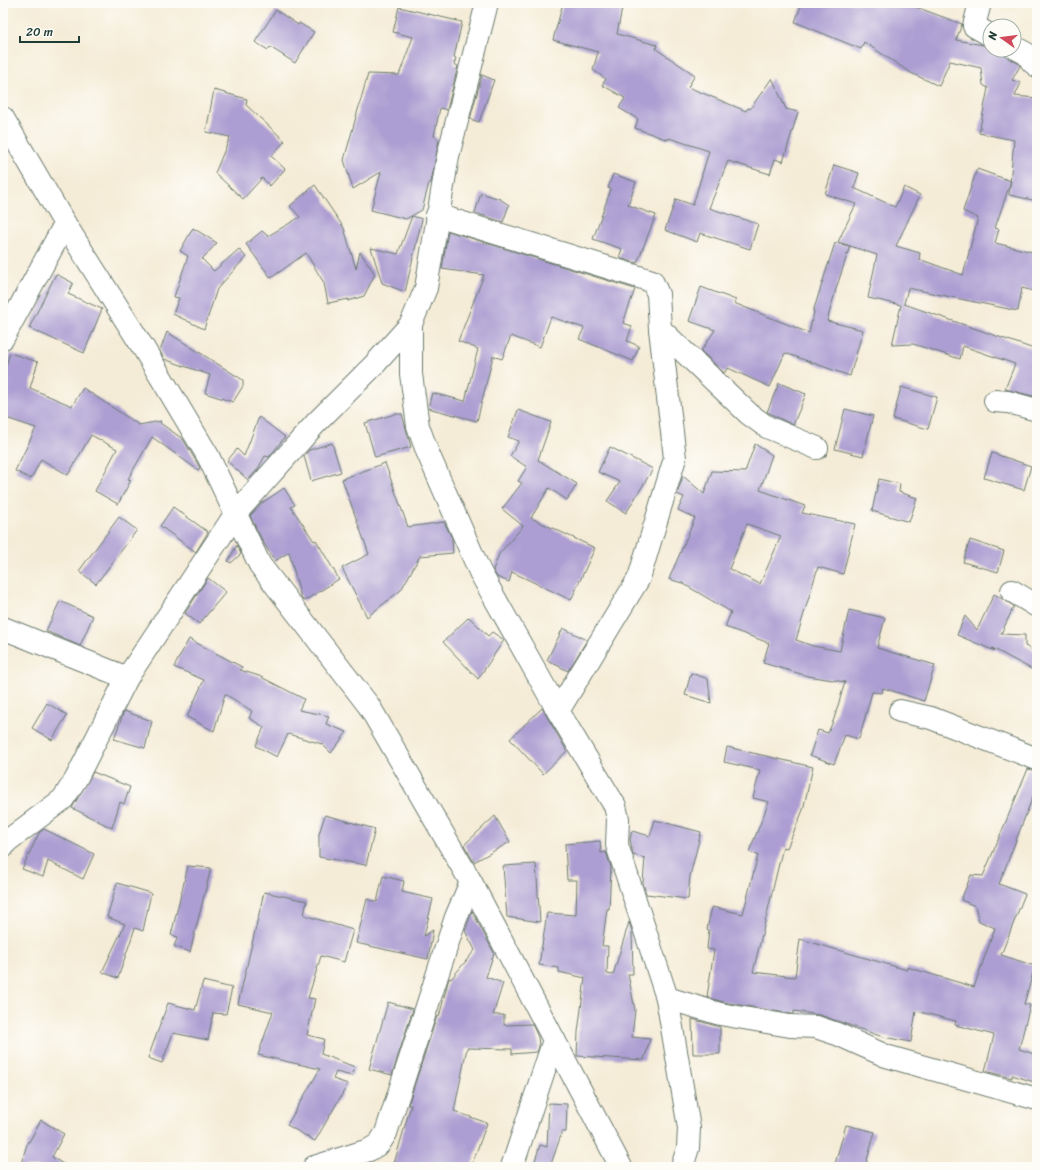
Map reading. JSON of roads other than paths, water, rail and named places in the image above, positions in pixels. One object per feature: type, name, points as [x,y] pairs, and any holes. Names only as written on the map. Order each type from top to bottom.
[{"type":"street","points":[[3,847],[6,842],[63,799],[76,779],[127,678],[236,513],[316,423],[374,365],[411,324],[426,288],[448,156],[487,3]]},
{"type":"street","points":[[980,3],[974,26],[982,30]]},
{"type":"street","points":[[1022,51],[1027,54],[1032,62],[1037,66]]},
{"type":"street","points":[[3,118],[65,224],[144,349],[208,456],[260,565],[369,706],[471,882],[621,1167]]},
{"type":"street","points":[[437,215],[652,281],[658,294],[660,329],[675,458],[639,578],[558,711]]},
{"type":"street","points":[[3,338],[65,224]]},
{"type":"street","points":[[411,324],[411,374],[418,426],[427,452],[480,572],[558,711],[615,806],[618,819],[617,845],[666,998],[689,1128],[688,1148],[682,1167]]},
{"type":"street","points":[[660,329],[749,414],[767,427],[817,448]]},
{"type":"street","points":[[995,401],[1008,402],[1037,410]]},
{"type":"street","points":[[1012,591],[1037,606]]},
{"type":"street","points":[[3,628],[127,678]]},
{"type":"street","points":[[900,711],[931,718],[1037,759]]},
{"type":"street","points":[[314,1167],[369,1150],[379,1144],[386,1133],[456,917],[471,882]]},
{"type":"street","points":[[666,998],[720,1014],[790,1026],[816,1028],[837,1034],[886,1056],[1037,1098]]},
{"type":"street","points":[[512,1167],[554,1040]]}]
